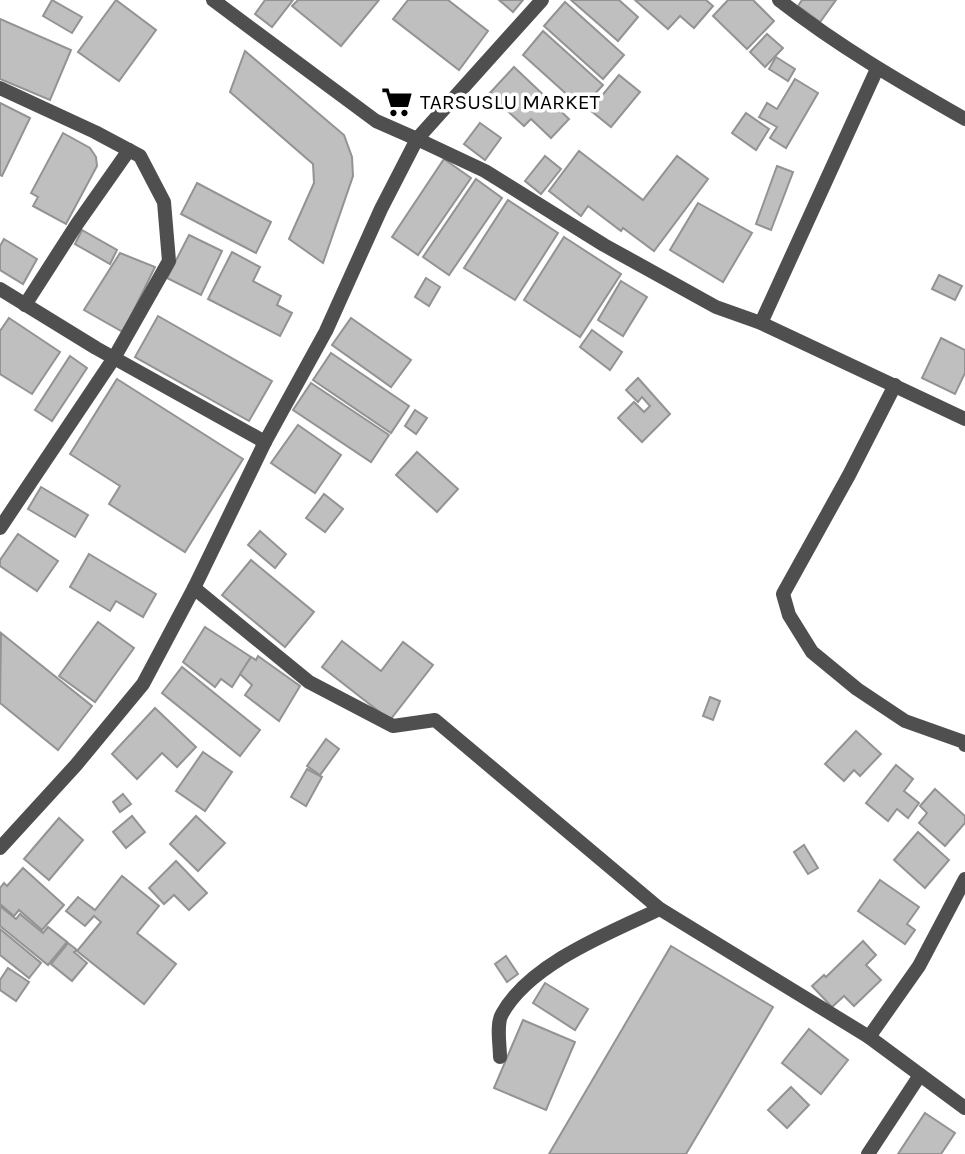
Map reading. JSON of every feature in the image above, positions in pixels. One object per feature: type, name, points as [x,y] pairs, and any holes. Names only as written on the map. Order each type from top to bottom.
[{"type":"street","points":[[213,0],[376,121],[485,171],[604,245],[716,307],[761,323],[965,419]]},
{"type":"street","points":[[0,848],[76,765],[144,684],[194,589],[265,442],[326,331],[381,209],[417,139],[542,0]]},
{"type":"street","points":[[779,0],[813,27],[877,69],[965,119]]},
{"type":"street","points":[[761,323],[877,69]]},
{"type":"street","points":[[0,88],[140,156],[164,202],[169,261],[114,358],[0,528]]},
{"type":"street","points":[[25,305],[128,150]]},
{"type":"street","points":[[0,289],[114,358],[265,442]]},
{"type":"street","points":[[895,385],[783,594],[789,615],[812,652],[857,689],[905,721],[965,742]]},
{"type":"street","points":[[194,589],[309,682],[393,726],[435,720],[660,909],[869,1037],[965,1108]]},
{"type":"street","points":[[869,1037],[919,966],[965,879]]},
{"type":"street","points":[[500,1057],[500,1016],[535,977],[597,938],[660,909]]},
{"type":"street","points":[[868,1154],[920,1075]]},
{"type":"building","points":[[52,0],[82,17],[72,33],[43,16]]},
{"type":"building","points":[[116,0],[156,30],[119,81],[78,52]]},
{"type":"building","points":[[265,0],[293,0],[272,27],[255,14]]},
{"type":"building","points":[[298,0],[379,0],[341,46],[292,6]]},
{"type":"building","points":[[408,0],[448,0],[488,31],[459,70],[393,19]]},
{"type":"building","points":[[499,0],[523,0],[513,12]]},
{"type":"building","points":[[571,0],[619,0],[638,17],[618,41]]},
{"type":"building","points":[[635,0],[706,0],[713,6],[694,28],[680,16],[668,29]]},
{"type":"building","points":[[728,0],[753,0],[774,21],[747,49],[713,16]]},
{"type":"building","points":[[802,0],[836,0],[820,22],[798,6]]},
{"type":"building","points":[[565,2],[624,55],[603,79],[544,26]]},
{"type":"building","points":[[0,19],[71,50],[50,100],[0,79]]},
{"type":"building","points":[[543,31],[603,85],[582,108],[523,55]]},
{"type":"building","points":[[767,34],[783,48],[765,67],[750,52]]},
{"type":"building","points":[[245,51],[344,135],[352,157],[353,176],[323,263],[289,239],[314,183],[313,164],[230,92]]},
{"type":"building","points":[[776,57],[795,69],[788,81],[769,69]]},
{"type":"building","points":[[514,67],[569,119],[551,138],[531,119],[524,126],[489,94]]},
{"type":"building","points":[[619,75],[640,92],[611,127],[590,110]]},
{"type":"building","points":[[795,79],[818,93],[786,148],[770,138],[777,127],[759,117],[767,103],[777,109]]},
{"type":"building","points":[[0,103],[30,118],[2,176],[0,175]]},
{"type":"building","points":[[746,113],[769,129],[756,150],[732,133]]},
{"type":"building","points":[[480,123],[501,138],[485,160],[464,144]]},
{"type":"building","points":[[63,133],[90,148],[96,157],[97,166],[66,224],[33,206],[38,197],[31,193]]},
{"type":"building","points":[[579,151],[643,200],[677,156],[708,179],[654,251],[588,206],[581,216],[549,191]]},
{"type":"building","points":[[545,156],[561,169],[541,194],[525,181]]},
{"type":"building","points":[[444,159],[471,178],[418,255],[392,237]]},
{"type":"building","points":[[777,166],[793,172],[771,230],[756,224]]},
{"type":"building","points":[[476,179],[502,198],[449,275],[423,257]]},
{"type":"building","points":[[197,183],[271,222],[256,253],[181,214]]},
{"type":"building","points":[[508,200],[558,233],[515,300],[464,268]]},
{"type":"building","points":[[698,203],[752,233],[723,282],[670,250]]},
{"type":"building","points":[[82,230],[117,250],[110,264],[75,244]]},
{"type":"building","points":[[189,235],[222,251],[201,295],[167,278]]},
{"type":"building","points":[[564,237],[621,274],[580,337],[524,300]]},
{"type":"building","points":[[4,239],[37,259],[23,284],[0,270],[0,246]]},
{"type":"building","points":[[232,252],[260,267],[253,281],[281,296],[277,305],[292,313],[280,336],[208,299]]},
{"type":"building","points":[[120,253],[155,267],[123,332],[84,310]]},
{"type":"building","points":[[939,275],[962,286],[955,300],[932,289]]},
{"type":"building","points":[[426,278],[440,287],[429,306],[415,297]]},
{"type":"building","points":[[621,281],[647,297],[623,336],[598,320]]},
{"type":"building","points":[[158,316],[272,381],[249,421],[135,357]]},
{"type":"building","points":[[9,318],[60,352],[32,394],[0,374],[0,331]]},
{"type":"building","points":[[351,318],[411,360],[391,387],[332,345]]},
{"type":"building","points":[[592,330],[622,352],[610,370],[580,347]]},
{"type":"building","points":[[941,338],[965,350],[965,373],[955,394],[922,378]]},
{"type":"building","points":[[331,353],[409,406],[391,433],[313,380]]},
{"type":"building","points":[[70,356],[87,368],[52,421],[35,410]]},
{"type":"building","points":[[638,378],[670,414],[642,442],[618,418],[634,402],[644,412],[650,406],[642,397],[638,402],[626,390]]},
{"type":"building","points":[[117,379],[243,459],[185,552],[109,504],[120,486],[70,454]]},
{"type":"building","points":[[311,383],[389,435],[371,462],[293,410]]},
{"type":"building","points":[[415,410],[427,418],[416,434],[405,426]]},
{"type":"building","points":[[298,425],[341,455],[315,493],[271,463]]},
{"type":"building","points":[[417,452],[458,489],[437,512],[396,475]]},
{"type":"building","points":[[41,487],[88,515],[75,537],[28,509]]},
{"type":"building","points":[[324,494],[343,509],[325,532],[306,518]]},
{"type":"building","points":[[260,531],[286,554],[275,568],[248,545]]},
{"type":"building","points":[[18,534],[58,561],[37,591],[0,566],[0,560]]},
{"type":"building","points":[[89,554],[156,594],[143,617],[116,601],[110,611],[70,587]]},
{"type":"building","points":[[251,560],[314,612],[285,647],[222,595]]},
{"type":"building","points":[[98,622],[134,648],[95,702],[59,676]]},
{"type":"building","points":[[205,627],[251,657],[232,687],[221,679],[215,687],[183,662]]},
{"type":"building","points":[[1,633],[92,706],[58,750],[0,703]]},
{"type":"building","points":[[342,641],[381,671],[403,642],[433,665],[390,720],[322,667]]},
{"type":"building","points":[[258,656],[300,686],[279,721],[245,695],[252,685],[240,674],[251,657],[256,660]]},
{"type":"building","points":[[182,667],[260,730],[240,756],[162,693]]},
{"type":"building","points":[[710,697],[720,701],[713,720],[703,716]]},
{"type":"building","points":[[155,708],[196,747],[177,767],[162,753],[137,779],[112,754]]},
{"type":"building","points":[[856,731],[881,754],[860,776],[854,770],[844,781],[825,764]]},
{"type":"building","points":[[326,739],[339,749],[320,775],[307,766]]},
{"type":"building","points":[[203,752],[232,772],[205,811],[176,791]]},
{"type":"building","points":[[896,765],[913,779],[904,791],[919,803],[908,818],[897,809],[888,821],[866,803]]},
{"type":"building","points":[[307,769],[322,777],[306,806],[291,797]]},
{"type":"building","points":[[935,789],[965,816],[965,823],[945,846],[919,823],[927,813],[920,806]]},
{"type":"building","points":[[123,794],[131,804],[120,812],[113,802]]},
{"type":"building","points":[[132,816],[145,832],[126,848],[113,832]]},
{"type":"building","points":[[196,816],[225,843],[198,871],[170,844]]},
{"type":"building","points":[[59,818],[83,840],[49,880],[24,859]]},
{"type":"building","points":[[918,832],[949,860],[925,888],[894,860]]},
{"type":"building","points":[[804,845],[818,868],[808,874],[794,852]]},
{"type":"building","points":[[176,861],[207,893],[189,910],[174,895],[164,904],[149,888]]},
{"type":"building","points":[[23,868],[64,905],[42,930],[19,910],[14,916],[0,904],[0,888],[4,883],[7,886]]},
{"type":"building","points":[[122,876],[159,906],[137,933],[176,964],[144,1004],[77,951],[101,922],[94,916],[85,926],[66,911],[78,897],[95,910]]},
{"type":"building","points":[[880,880],[919,907],[907,924],[915,930],[905,944],[858,911]]},
{"type":"building","points":[[0,906],[16,919],[20,914],[43,933],[48,927],[67,942],[48,965],[0,926]]},
{"type":"building","points":[[0,929],[41,963],[29,978],[0,955]]},
{"type":"building","points":[[863,941],[876,955],[866,965],[881,980],[854,1006],[844,996],[832,1007],[812,986],[824,975],[826,977]]},
{"type":"building","points":[[68,943],[87,963],[72,981],[51,964]]},
{"type":"building","points":[[671,946],[773,1007],[686,1154],[549,1154]]},
{"type":"building","points":[[506,956],[518,974],[507,982],[495,964]]},
{"type":"building","points":[[8,968],[29,982],[16,1001],[0,990],[0,980]]},
{"type":"building","points":[[545,983],[588,1009],[575,1030],[533,1003]]},
{"type":"building","points":[[523,1020],[575,1042],[546,1110],[494,1088]]},
{"type":"building","points":[[809,1029],[848,1060],[821,1094],[782,1063]]},
{"type":"building","points":[[791,1087],[809,1105],[787,1128],[768,1110]]},
{"type":"building","points":[[925,1113],[955,1133],[941,1154],[898,1154]]},
{"type":"place","name":"TARSUSLU MARKET","points":[[397,102]]}]
